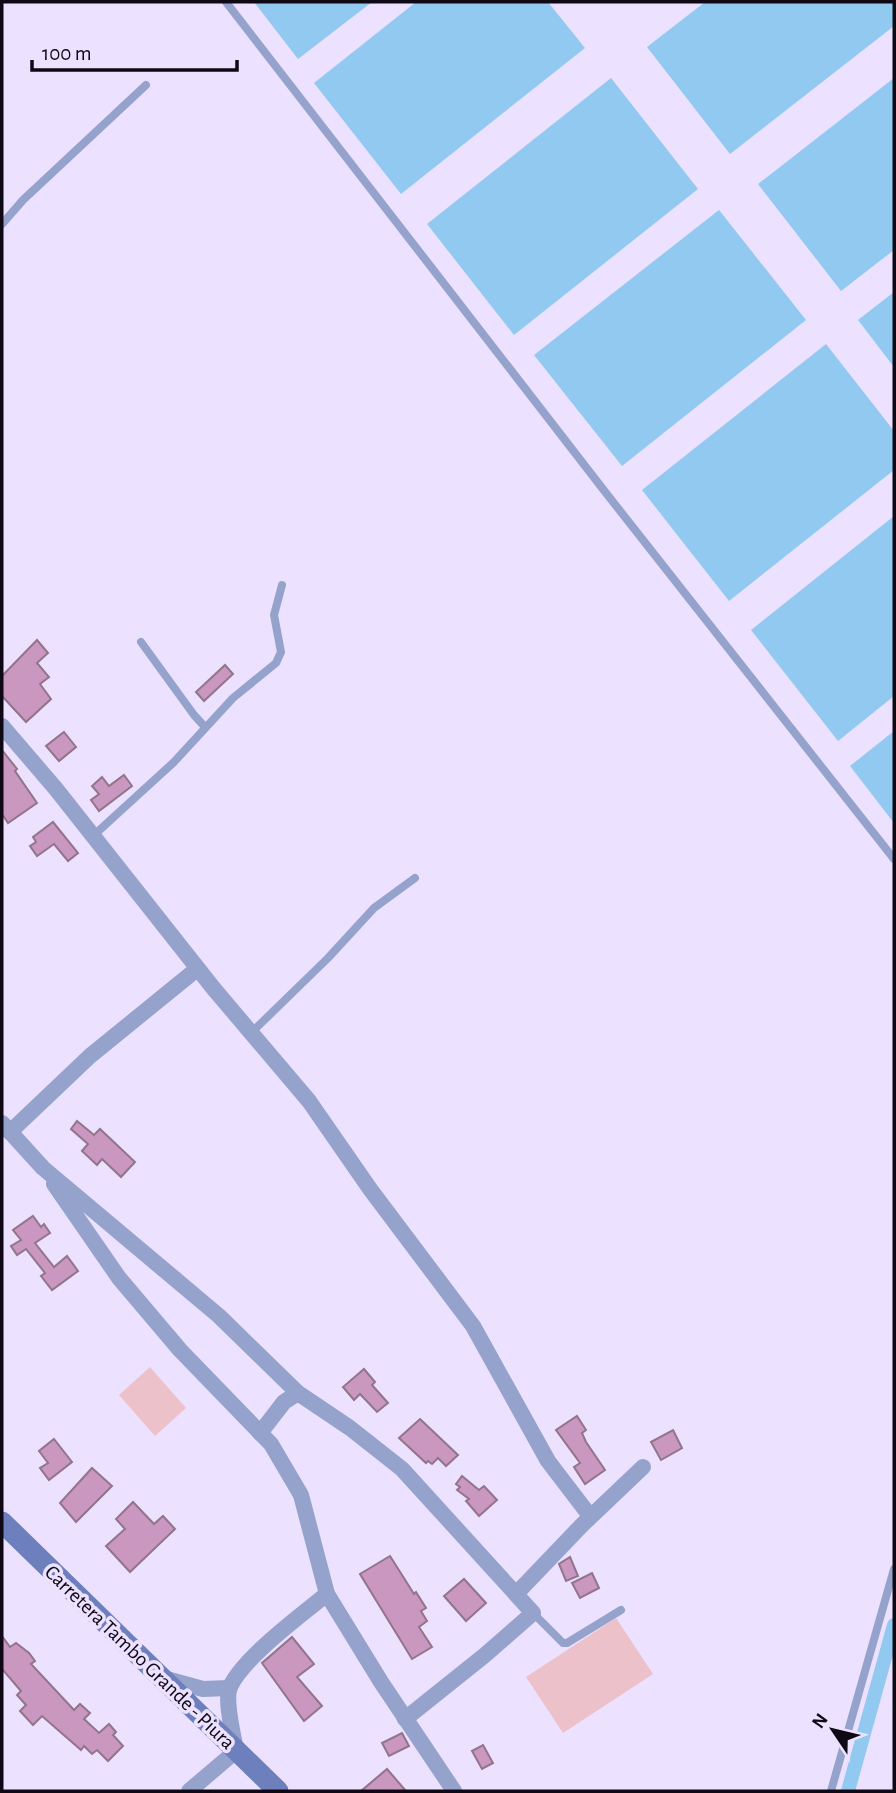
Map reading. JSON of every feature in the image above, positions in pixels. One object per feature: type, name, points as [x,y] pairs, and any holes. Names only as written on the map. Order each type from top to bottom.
[{"type":"main road","name":"Carretera Tambo Grande - Piura","points":[[2,1522],[278,1791]]},
{"type":"street","points":[[2,726],[93,836],[197,969],[309,1101],[370,1189],[473,1326],[548,1461],[590,1516]]},
{"type":"street","points":[[197,969],[6,1127],[43,1168],[119,1278],[180,1350],[271,1444],[301,1495],[327,1594],[454,1791]]},
{"type":"street","points":[[43,1168],[219,1316],[299,1394],[350,1428],[402,1469],[533,1613],[405,1718]]},
{"type":"street","points":[[260,1433],[284,1402],[299,1394]]},
{"type":"street","points":[[516,1594],[590,1516],[643,1467]]},
{"type":"street","points":[[189,1791],[236,1751],[229,1688],[245,1666],[287,1626],[327,1594]]},
{"type":"street","points":[[161,1678],[203,1689],[229,1688]]},
{"type":"lane","points":[[226,2],[598,483],[894,859]]},
{"type":"lane","points":[[2,223],[146,85]]},
{"type":"lane","points":[[93,836],[174,762],[233,698],[276,663],[281,652],[274,615],[282,585]]},
{"type":"lane","points":[[141,642],[205,727]]},
{"type":"lane","points":[[251,1032],[328,958],[374,908],[415,878]]},
{"type":"lane","points":[[831,1791],[894,1569]]},
{"type":"lane","points":[[533,1613],[562,1643],[567,1643],[621,1611]]},
{"type":"shaded area","points":[[150,1367],[186,1408],[155,1436],[119,1395]]},
{"type":"shaded area","points":[[616,1618],[653,1674],[563,1733],[526,1677]]},
{"type":"water","points":[[254,2],[372,2],[298,59]]},
{"type":"water","points":[[416,2],[548,2],[585,48],[401,194],[314,83]]},
{"type":"water","points":[[705,2],[894,2],[894,26],[730,154],[647,47]]},
{"type":"water","points":[[611,78],[698,189],[514,335],[427,224]]},
{"type":"water","points":[[894,78],[894,250],[841,291],[758,184]]},
{"type":"water","points":[[719,210],[806,320],[622,466],[534,355]]},
{"type":"water","points":[[894,292],[894,367],[858,320]]},
{"type":"water","points":[[826,344],[894,431],[894,470],[729,601],[642,490]]},
{"type":"water","points":[[894,516],[894,696],[838,741],[751,630]]},
{"type":"water","points":[[894,731],[894,823],[850,766]]},
{"type":"building","points":[[37,640],[48,653],[37,663],[49,677],[40,684],[51,699],[26,722],[2,696],[2,676]]},
{"type":"building","points":[[225,665],[233,674],[204,701],[196,692]]},
{"type":"building","points":[[64,732],[76,747],[59,761],[46,746]]},
{"type":"building","points":[[2,750],[37,803],[8,823],[2,814]]},
{"type":"building","points":[[124,775],[132,786],[99,811],[91,800],[99,794],[92,786],[102,777],[109,786]]},
{"type":"building","points":[[53,822],[78,853],[68,861],[54,844],[37,856],[30,846],[36,842],[33,837]]},
{"type":"building","points":[[77,1121],[94,1135],[100,1129],[135,1162],[121,1177],[102,1159],[97,1165],[82,1151],[88,1144],[71,1129]]},
{"type":"building","points":[[33,1216],[41,1227],[44,1224],[50,1233],[35,1243],[54,1267],[67,1256],[78,1271],[52,1290],[41,1276],[45,1273],[26,1249],[17,1255],[11,1246],[21,1240],[13,1230]]},
{"type":"building","points":[[364,1369],[375,1382],[372,1385],[388,1403],[377,1412],[360,1394],[354,1400],[343,1387]]},
{"type":"building","points":[[577,1416],[586,1430],[582,1433],[586,1442],[605,1470],[585,1484],[574,1467],[580,1463],[556,1430]]},
{"type":"building","points":[[420,1419],[458,1455],[446,1466],[438,1458],[432,1464],[428,1461],[426,1463],[399,1438]]},
{"type":"building","points":[[673,1430],[682,1448],[661,1460],[651,1442]]},
{"type":"building","points":[[54,1439],[72,1462],[49,1480],[40,1468],[48,1463],[39,1451]]},
{"type":"building","points":[[92,1468],[112,1486],[76,1522],[60,1503]]},
{"type":"building","points":[[462,1476],[479,1490],[484,1486],[497,1500],[479,1516],[466,1501],[469,1499],[457,1490],[460,1487],[456,1484]]},
{"type":"building","points":[[133,1502],[154,1524],[163,1516],[175,1529],[130,1572],[106,1546],[125,1529],[116,1519]]},
{"type":"building","points":[[390,1556],[426,1608],[421,1611],[427,1621],[419,1627],[432,1647],[412,1659],[360,1574]]},
{"type":"building","points":[[570,1557],[578,1576],[566,1581],[559,1564]]},
{"type":"building","points":[[592,1573],[599,1588],[580,1598],[572,1583]]},
{"type":"building","points":[[464,1579],[486,1603],[466,1621],[444,1596]]},
{"type":"building","points":[[2,1636],[10,1647],[16,1643],[29,1653],[35,1661],[31,1664],[74,1710],[80,1704],[90,1713],[84,1719],[99,1733],[109,1724],[116,1732],[113,1735],[123,1746],[108,1761],[97,1750],[92,1754],[84,1746],[81,1750],[42,1716],[33,1725],[20,1711],[26,1705],[17,1695],[21,1691],[2,1669]]},
{"type":"building","points":[[292,1637],[314,1664],[297,1677],[322,1706],[304,1721],[262,1663]]},
{"type":"building","points":[[402,1733],[409,1746],[389,1756],[382,1743]]},
{"type":"building","points":[[483,1745],[493,1763],[482,1769],[472,1751]]},
{"type":"building","points":[[387,1769],[406,1791],[361,1791]]},
{"type":"waterway","points":[[848,1791],[894,1625]]}]
